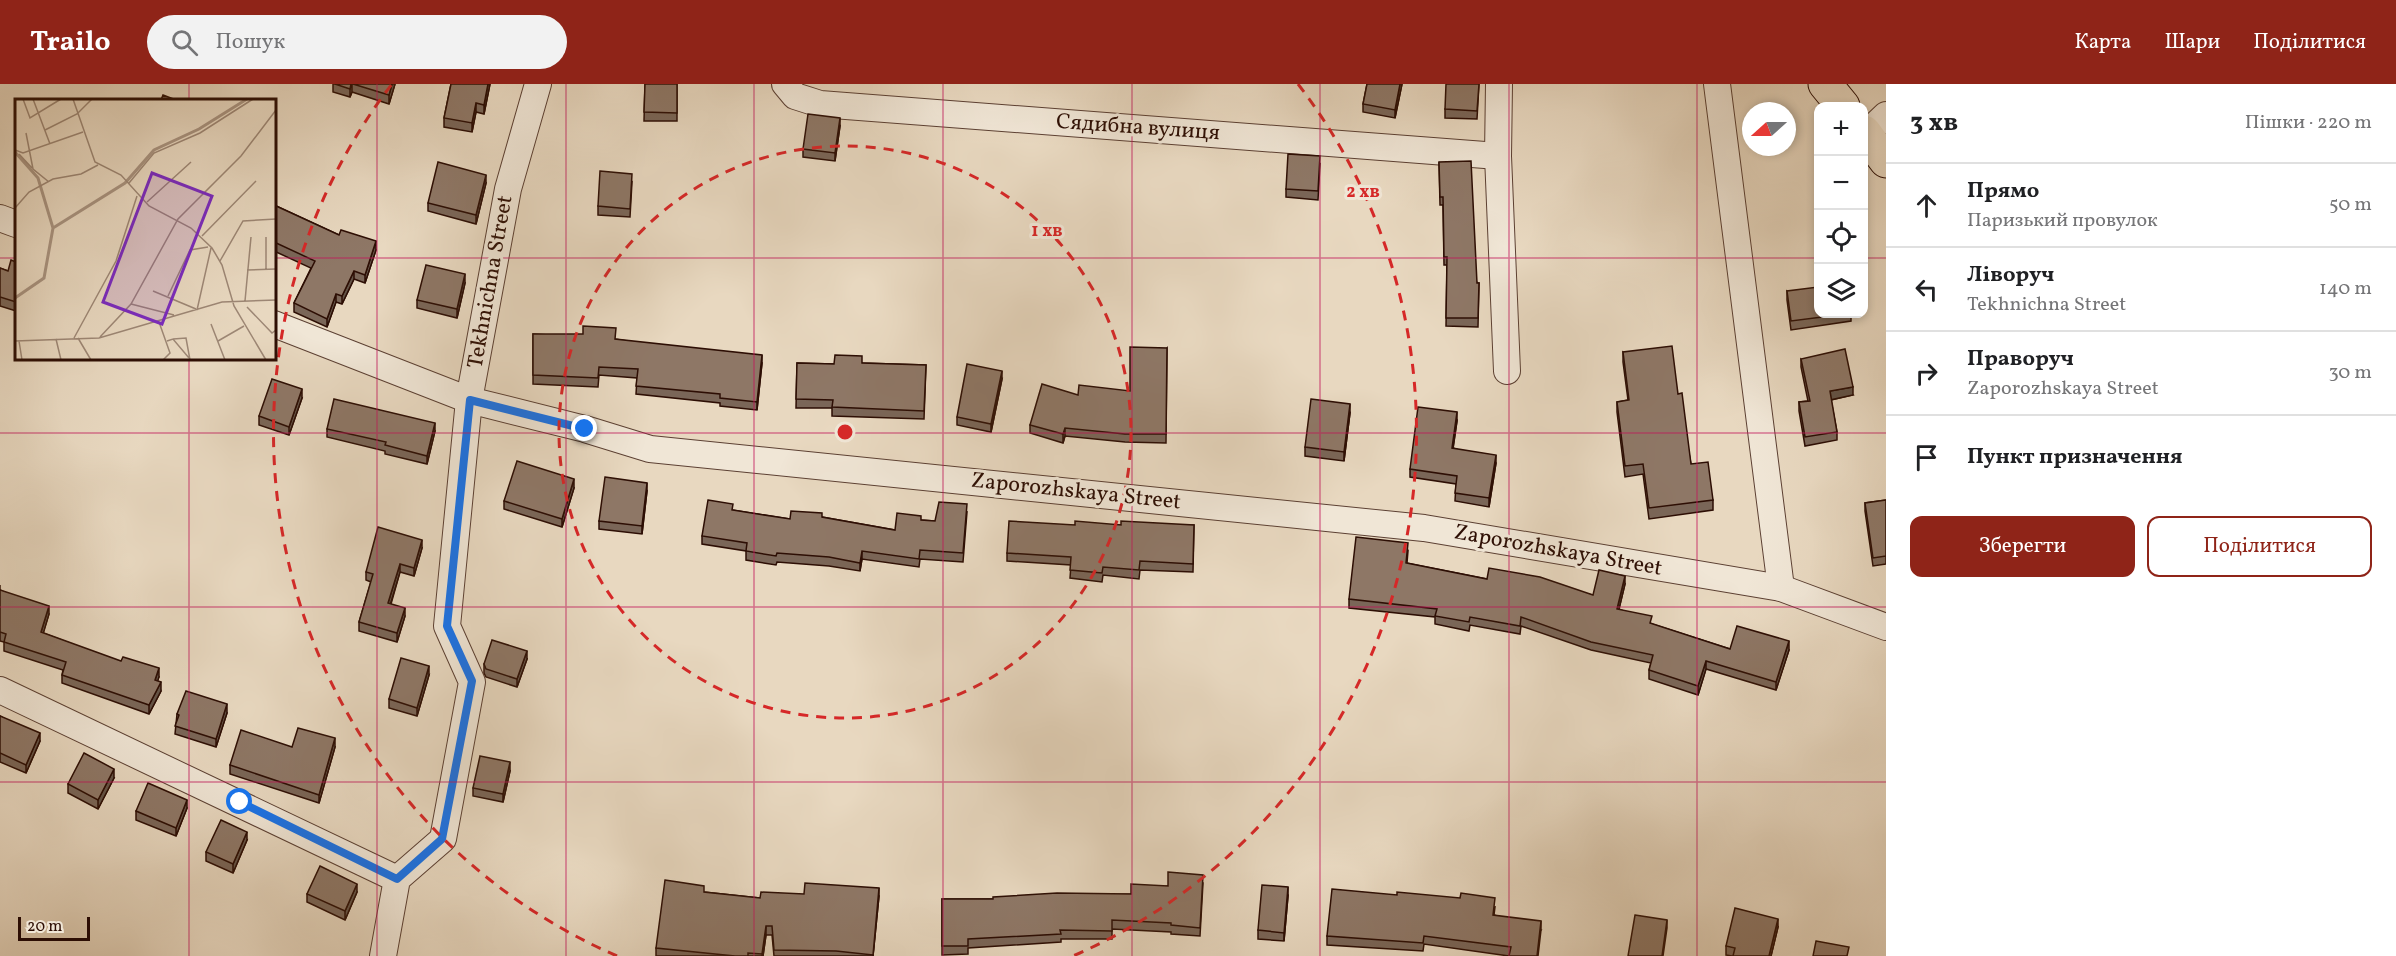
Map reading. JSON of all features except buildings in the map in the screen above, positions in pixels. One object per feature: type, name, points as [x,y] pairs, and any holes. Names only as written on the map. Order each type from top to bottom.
[{"type":"main road","points":[[1825,84],[1840,102]]},
{"type":"main road","points":[[1872,127],[1886,161]]},
{"type":"street","name":"Tekhnichna Street","points":[[397,879],[442,839],[472,681],[447,626],[470,400],[508,189],[538,84]]},
{"type":"street","name":"Сядибна вулиця","points":[[785,84],[795,96],[820,104],[1498,156]]},
{"type":"street","points":[[1500,84],[1498,156],[1507,371]]},
{"type":"street","points":[[1717,84],[1781,588]]},
{"type":"street","points":[[0,218],[15,224]]},
{"type":"street","name":"Zaporozhskaya Street","points":[[276,325],[470,400],[585,429],[650,449],[1424,528],[1781,588],[1886,627]]},
{"type":"street","points":[[0,690],[397,879],[383,956]]},
{"type":"route","points":[[240,802],[397,879],[442,839],[472,681],[447,626],[470,400],[585,429]]}]
